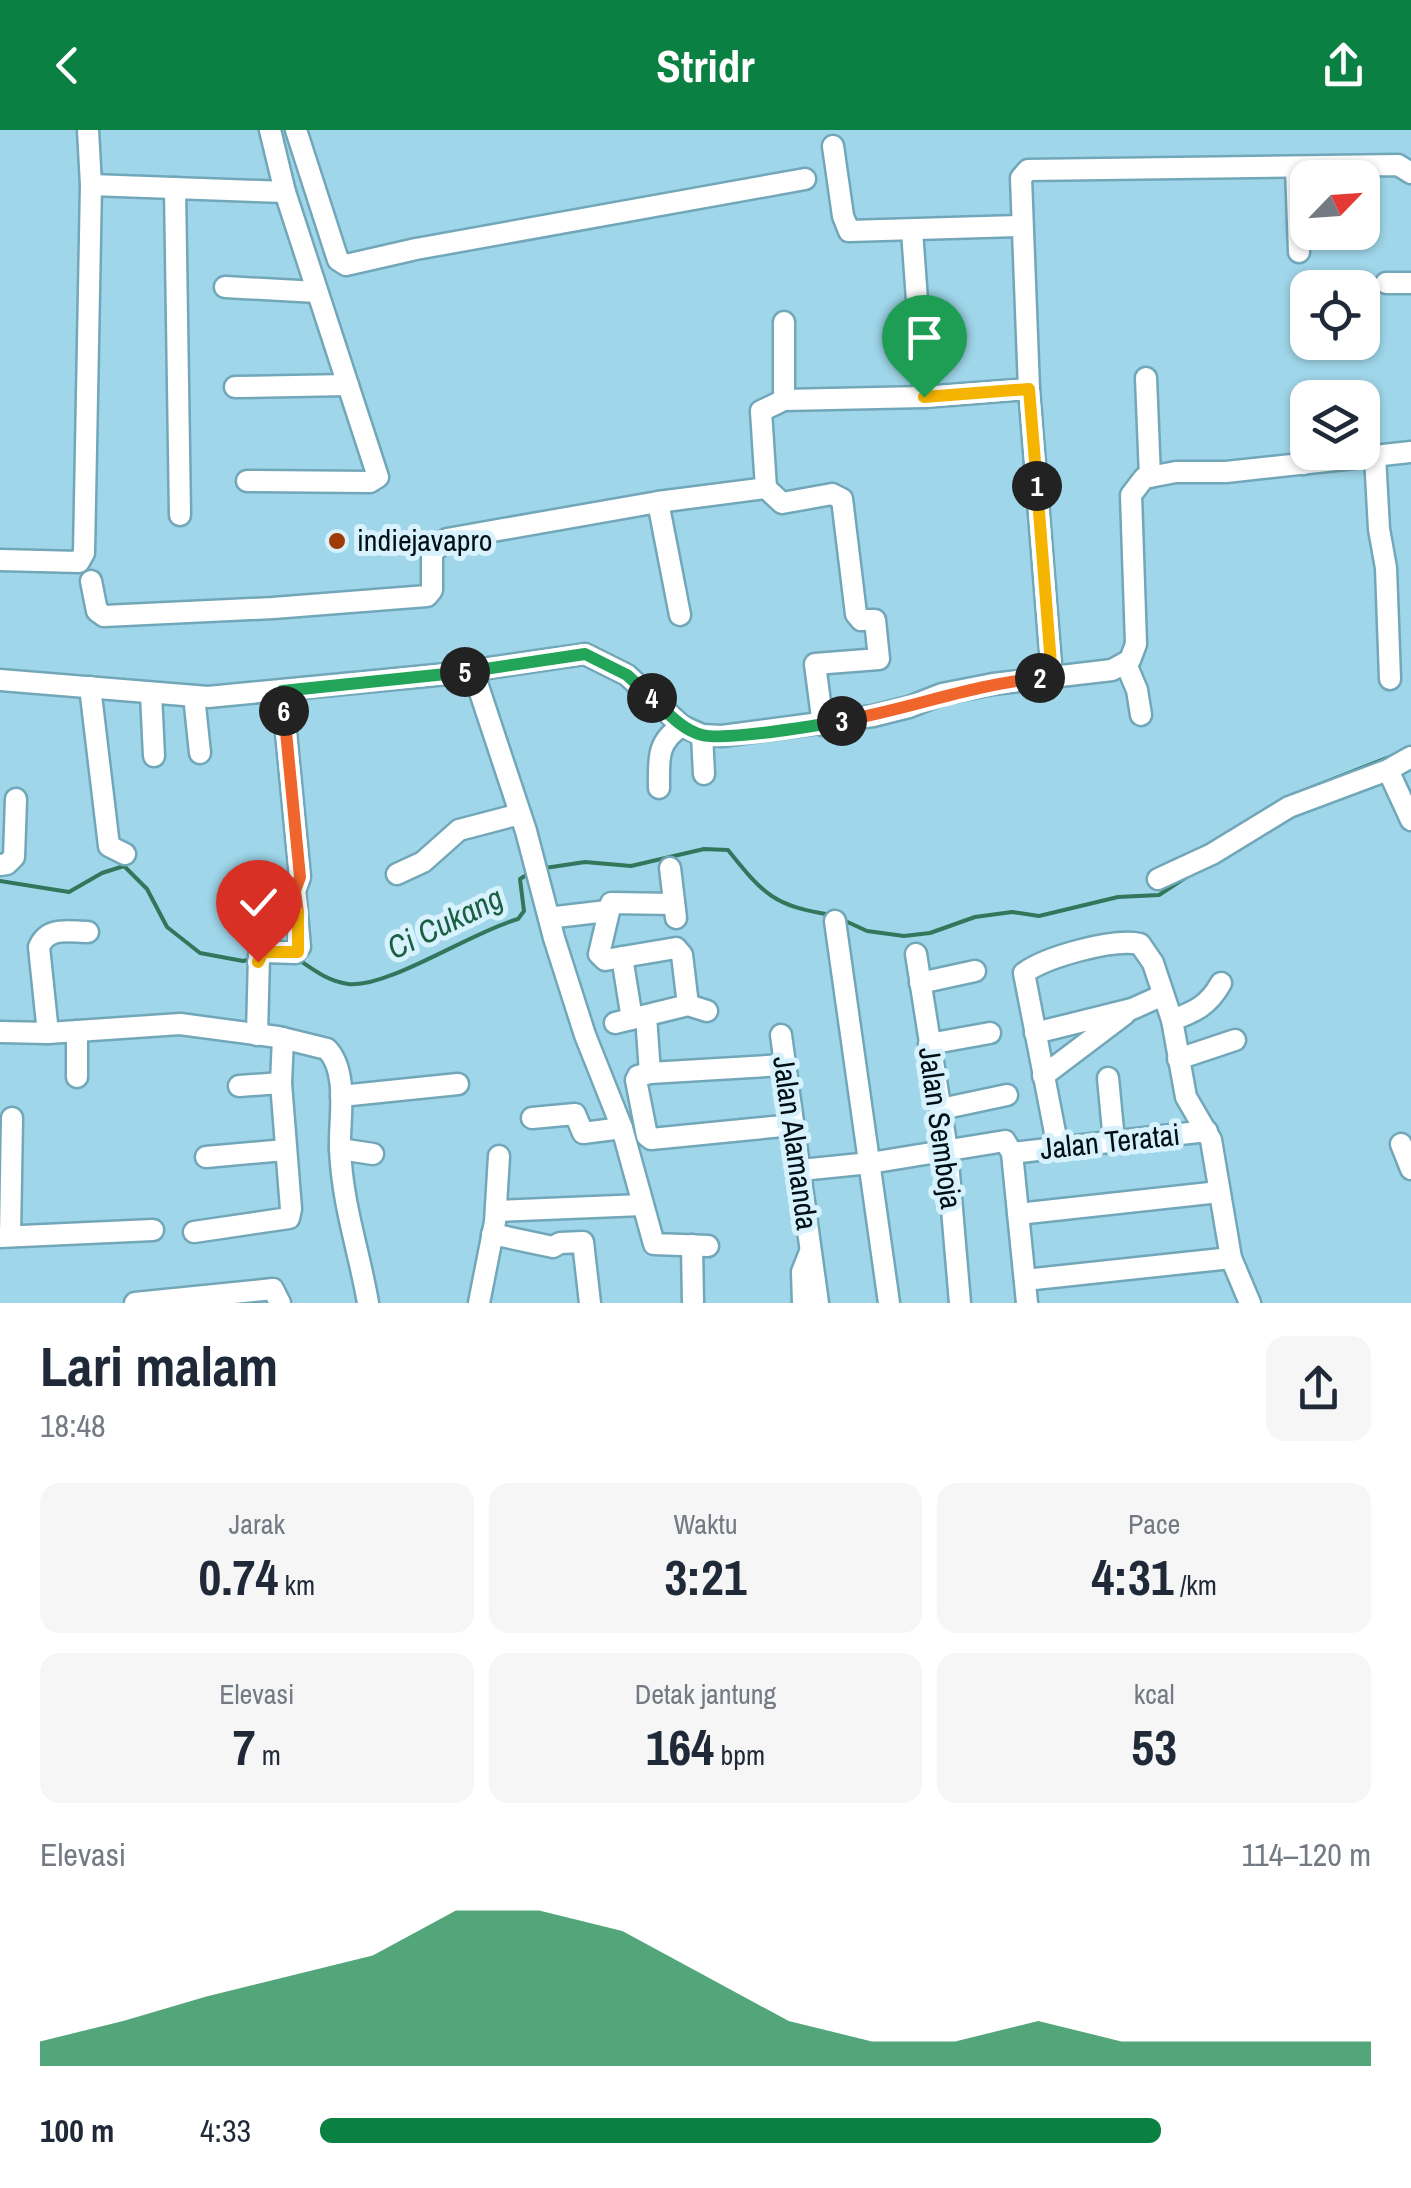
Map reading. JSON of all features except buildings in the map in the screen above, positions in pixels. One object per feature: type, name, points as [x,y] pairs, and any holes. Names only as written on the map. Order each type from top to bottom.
[{"type":"street","points":[[0,560],[78,562],[84,553],[88,130]]},
{"type":"street","points":[[247,481],[378,478],[285,192],[270,130]]},
{"type":"street","points":[[296,130],[338,260],[346,265],[805,179]]},
{"type":"street","points":[[833,146],[842,216],[849,231],[1021,226]]},
{"type":"street","points":[[1380,165],[1398,165],[1411,173]]},
{"type":"street","points":[[1052,677],[1029,389],[1020,178],[1035,168],[1290,167]]},
{"type":"street","points":[[90,185],[285,192]]},
{"type":"street","points":[[175,188],[180,516]]},
{"type":"street","points":[[912,230],[924,397]]},
{"type":"street","points":[[1386,283],[1411,283]]},
{"type":"street","points":[[224,287],[317,292]]},
{"type":"street","points":[[784,322],[784,400]]},
{"type":"street","points":[[1146,378],[1150,476]]},
{"type":"street","points":[[235,387],[348,384]]},
{"type":"street","points":[[823,724],[815,664],[879,659],[875,620],[861,620],[856,614],[842,499],[832,494],[782,502],[766,488],[761,411],[784,400],[924,397],[1029,389]]},
{"type":"street","points":[[1380,455],[1411,452]]},
{"type":"street","points":[[0,680],[194,696],[474,671],[585,654],[627,675],[692,730],[722,736],[823,724],[893,712],[942,694],[993,684],[1092,674],[1126,664],[1136,644],[1131,495],[1136,485],[1150,476],[1290,465]]},
{"type":"street","points":[[1376,470],[1386,568],[1390,679]]},
{"type":"street","points":[[91,582],[97,611],[104,616],[426,596],[432,590],[432,552],[447,539],[658,502],[766,488]]},
{"type":"street","points":[[658,502],[680,614]]},
{"type":"street","points":[[1126,664],[1141,715]]},
{"type":"street","points":[[474,671],[520,814],[554,938],[622,1128],[654,1244],[700,1245],[693,1303]]},
{"type":"street","points":[[90,688],[103,725],[109,846],[125,854]]},
{"type":"street","points":[[257,1035],[259,958],[296,953],[300,947],[295,891],[300,877],[282,691]]},
{"type":"street","points":[[151,694],[154,756]]},
{"type":"street","points":[[194,696],[200,753]]},
{"type":"street","points":[[692,730],[704,774]]},
{"type":"street","points":[[659,788],[663,740],[692,730]]},
{"type":"street","points":[[1158,879],[1212,854],[1288,807],[1411,758]]},
{"type":"street","points":[[1388,770],[1411,820]]},
{"type":"street","points":[[0,864],[7,864],[14,857],[16,799]]},
{"type":"street","points":[[398,874],[423,862],[458,830],[520,814]]},
{"type":"street","points":[[631,1019],[697,1008],[682,954],[676,948],[605,960],[599,954],[607,911],[614,902],[675,911],[670,868]]},
{"type":"street","points":[[556,917],[607,911]]},
{"type":"street","points":[[835,921],[889,1303]]},
{"type":"street","points":[[48,1033],[39,947],[44,936],[54,932],[88,932]]},
{"type":"street","points":[[1058,1148],[1023,978],[1025,971],[1039,963],[1092,948],[1134,943],[1147,951],[1172,1020],[1186,1097],[1207,1131],[1231,1258],[1250,1303]]},
{"type":"street","name":"Jalan Semboja","points":[[916,954],[947,1150],[960,1303]]},
{"type":"street","points":[[622,957],[651,1139],[793,1126]]},
{"type":"street","points":[[920,984],[976,971]]},
{"type":"street","points":[[1172,1020],[1204,1006],[1221,983]]},
{"type":"street","points":[[1034,1033],[1132,1009],[1163,995]]},
{"type":"street","points":[[1043,1076],[1132,1009]]},
{"type":"street","points":[[0,1032],[48,1033],[180,1024],[323,1047],[332,1054],[341,1096],[345,1207],[368,1303]]},
{"type":"street","points":[[77,1031],[77,1077]]},
{"type":"street","points":[[929,1044],[990,1033]]},
{"type":"street","name":"Jalan Alamanda","points":[[780,1035],[818,1303]]},
{"type":"street","points":[[194,1232],[289,1218],[281,1083],[283,1038]]},
{"type":"street","points":[[1178,1060],[1234,1040]]},
{"type":"street","points":[[643,1077],[784,1064]]},
{"type":"street","points":[[1108,1078],[1114,1142]]},
{"type":"street","points":[[239,1086],[281,1083]]},
{"type":"street","points":[[341,1096],[458,1084]]},
{"type":"street","points":[[941,1109],[1007,1095]]},
{"type":"street","points":[[532,1118],[575,1114],[583,1133],[622,1128]]},
{"type":"street","points":[[12,1118],[6,1147],[5,1226],[153,1230]]},
{"type":"street","name":"Jalan Teratai","points":[[947,1150],[1000,1140],[1009,1144],[1012,1153],[1207,1131]]},
{"type":"street","points":[[1401,1144],[1411,1169]]},
{"type":"street","points":[[340,1149],[373,1154]]},
{"type":"street","points":[[206,1157],[285,1150]]},
{"type":"street","points":[[801,1170],[870,1164],[947,1150]]},
{"type":"street","points":[[1012,1153],[1028,1303]]},
{"type":"street","points":[[479,1303],[496,1212],[498,1156]]},
{"type":"street","points":[[1018,1214],[1220,1192]]},
{"type":"street","points":[[496,1212],[642,1205]]},
{"type":"street","points":[[492,1234],[553,1247],[583,1242],[590,1303]]},
{"type":"street","name":"Jalan Alamanda","points":[[803,1303],[802,1272],[810,1252]]},
{"type":"street","points":[[1025,1280],[1231,1258]]},
{"type":"street","points":[[135,1303],[219,1300],[273,1289],[280,1303]]},
{"type":"waterway","name":"Ci Cukang","points":[[1290,796],[1397,754]]},
{"type":"waterway","name":"Ci Cukang","points":[[545,868],[585,862],[631,866],[704,849],[728,850],[772,896],[796,907],[832,915]]},
{"type":"waterway","name":"Ci Cukang","points":[[0,881],[69,892],[102,873],[124,866],[147,889],[167,927],[200,953],[243,961],[252,959]]},
{"type":"waterway","name":"Ci Cukang","points":[[299,960],[341,983],[385,978],[518,919],[524,911],[520,879],[531,872]]},
{"type":"waterway","name":"Ci Cukang","points":[[841,919],[867,931],[904,936],[930,933],[975,917],[1012,912],[1039,916],[1118,897],[1159,895],[1191,874]]},
{"type":"place","name":"indiejavapro","points":[[337,541]]},
{"type":"route","points":[[258,962],[260,953],[296,953],[300,947],[295,891],[300,877],[282,691],[474,671],[585,654],[627,675],[682,726],[702,735],[722,736],[873,716],[909,708],[942,694],[1052,677],[1029,389],[924,397]]}]
